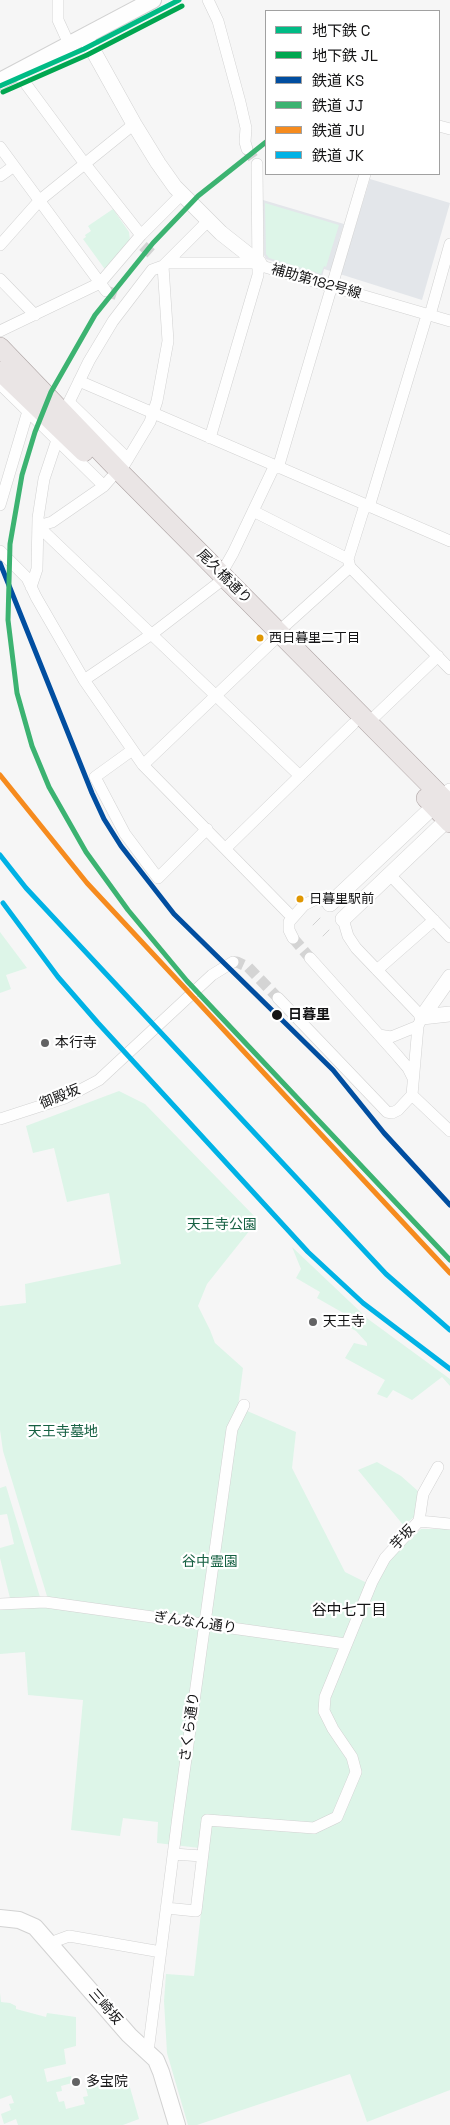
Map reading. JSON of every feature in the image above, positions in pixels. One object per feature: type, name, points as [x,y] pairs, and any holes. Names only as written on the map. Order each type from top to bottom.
[{"type":"main road","points":[[0,81],[153,0]]},
{"type":"main road","name":"尾久橋通り","points":[[0,347],[116,474],[446,807]]},
{"type":"main road","name":"尾久橋通り","points":[[0,371],[116,474]]},
{"type":"main road","name":"三崎坂","points":[[0,1915],[28,1923],[35,1927],[129,2035],[156,2060],[177,2125]]},
{"type":"street","points":[[58,0],[58,20],[69,44]]},
{"type":"street","points":[[208,0],[218,21],[240,102],[246,128],[245,142],[247,149]]},
{"type":"street","name":"補助第182号線","points":[[85,36],[158,163],[182,194],[208,221],[259,263],[265,267],[450,321]]},
{"type":"street","points":[[18,72],[140,241]]},
{"type":"street","points":[[0,245],[40,200],[134,124]]},
{"type":"street","points":[[0,147],[103,287]]},
{"type":"street","points":[[210,438],[258,274],[257,164]]},
{"type":"street","points":[[0,176],[14,166]]},
{"type":"street","points":[[84,680],[152,634],[219,579],[276,468],[365,175]]},
{"type":"street","points":[[0,331],[103,287],[140,241],[182,194]]},
{"type":"street","points":[[116,474],[69,402],[125,297],[152,270],[164,264],[208,221]]},
{"type":"street","points":[[143,765],[216,696],[349,563],[450,244]]},
{"type":"street","points":[[154,256],[164,264],[259,263]]},
{"type":"street","points":[[38,526],[52,522],[116,474],[150,422],[157,401],[168,341],[164,264]]},
{"type":"street","points":[[0,279],[35,315]]},
{"type":"street","points":[[79,381],[153,412],[276,468],[450,541]]},
{"type":"street","points":[[0,384],[57,440],[116,474]]},
{"type":"street","points":[[0,505],[28,411]]},
{"type":"street","points":[[31,586],[37,569],[38,526],[44,479],[57,440]]},
{"type":"street","points":[[253,511],[349,563],[450,669]]},
{"type":"street","points":[[38,526],[300,776]]},
{"type":"street","points":[[0,551],[27,578],[84,680],[131,751],[292,917]]},
{"type":"street","points":[[226,848],[300,776],[438,656]]},
{"type":"street","points":[[131,751],[95,777],[125,834],[158,878],[207,830]]},
{"type":"street","points":[[420,1021],[378,970],[351,941],[343,919],[390,875],[446,807]]},
{"type":"street","points":[[292,938],[288,927],[292,917],[310,901],[322,899],[330,904],[446,807]]},
{"type":"street","points":[[390,875],[450,936]]},
{"type":"street","points":[[378,970],[434,920]]},
{"type":"street","points":[[310,958],[408,1068],[413,1078]]},
{"type":"street","name":"御殿坂","points":[[0,1119],[78,1092],[99,1080],[212,975],[233,962]]},
{"type":"street","points":[[278,998],[387,1112],[392,1113],[398,1110],[412,1095],[420,1021],[450,977]]},
{"type":"street","points":[[379,1035],[391,1038],[420,1021],[450,1014]]},
{"type":"street","points":[[412,1095],[450,1131]]},
{"type":"street","name":"さくら通り","points":[[148,2052],[173,1854],[232,1429],[244,1405]]},
{"type":"street","points":[[419,1521],[423,1494],[438,1467]]},
{"type":"street","name":"芋坂","points":[[202,1856],[206,1820],[209,1819],[314,1828],[337,1818],[356,1772],[352,1757],[333,1729],[324,1710],[325,1697],[372,1582],[385,1558],[419,1521],[450,1524]]},
{"type":"street","name":"ぎんなん通り","points":[[0,1604],[45,1602],[346,1644]]},
{"type":"street","points":[[166,1908],[196,1911],[202,1856],[173,1854]]},
{"type":"street","points":[[50,1943],[69,1936],[161,1952]]},
{"type":"shaded area","points":[[370,179],[450,203],[422,300],[324,269],[322,277],[266,259],[264,255],[263,200],[344,224],[339,240],[350,244]]},
{"type":"green space","points":[[265,203],[339,225],[326,267],[324,266],[321,274],[269,258],[266,254]]},
{"type":"green space","points":[[113,209],[129,232],[130,240],[107,269],[104,268],[83,239],[91,231],[88,226]]},
{"type":"green space","points":[[0,932],[27,968],[6,975],[11,989],[0,993]]},
{"type":"green space","name":"谷中霊園","points":[[119,1091],[145,1104],[258,1220],[207,1284],[198,1306],[215,1343],[243,1368],[238,1407],[296,1432],[292,1468],[345,1572],[367,1583],[377,1584],[389,1560],[421,1529],[450,1529],[450,2090],[367,2122],[350,2074],[197,2125],[188,2125],[167,2053],[164,2001],[166,1974],[194,1976],[208,1849],[157,1843],[158,1822],[123,1818],[120,1836],[71,1830],[83,1700],[28,1695],[25,1652],[0,1654],[0,1609],[50,1606],[3,1451],[0,1430],[0,1306],[26,1303],[25,1284],[121,1264],[109,1193],[67,1202],[54,1148],[33,1153],[26,1126]]},
{"type":"green space","points":[[292,1247],[368,1319],[450,1379],[450,1386],[442,1377],[412,1400],[393,1390],[387,1398],[377,1394],[385,1380],[345,1358],[354,1343],[367,1346],[367,1343],[356,1331],[340,1322],[345,1314],[317,1298],[320,1292],[296,1278],[301,1269]]},
{"type":"green space","points":[[377,1462],[401,1476],[418,1491],[416,1515],[404,1526],[358,1470]]},
{"type":"green space","points":[[6,1486],[40,1597],[10,1598],[0,1558],[0,1548],[14,1544],[7,1514],[0,1515],[0,1488]]},
{"type":"green space","points":[[0,1993],[1,2002],[10,2003],[16,2006],[16,2009],[46,2017],[47,2013],[76,2017],[76,2046],[64,2049],[66,2064],[44,2069],[47,2082],[71,2076],[72,2083],[61,2086],[62,2091],[56,2092],[59,2102],[64,2101],[66,2109],[85,2104],[83,2097],[88,2096],[86,2088],[127,2077],[139,2119],[123,2125],[18,2125],[16,2119],[4,2124],[1,2114],[11,2110],[9,2104],[14,2103],[11,2095],[0,2099]]},
{"type":"tunnel","points":[[247,149],[257,164]]},
{"type":"tunnel","points":[[143,246],[154,256]]},
{"type":"tunnel","points":[[106,291],[121,296]]},
{"type":"tunnel","points":[[293,938],[310,958]]},
{"type":"tunnel","points":[[233,962],[248,967],[278,998]]},
{"type":"tram line","points":[[313,925],[320,918]]},
{"type":"tram line","points":[[323,936],[329,930]]},
{"type":"metro line","name":"C","points":[[0,86],[84,49],[179,0]]},
{"type":"metro line","name":"JL","points":[[3,92],[87,55],[182,6]]},
{"type":"rail line","name":"JJ","points":[[265,143],[198,196],[153,243],[95,315],[51,392],[35,432],[22,475],[10,544],[8,620],[17,693],[32,746],[49,787],[86,852],[128,910],[187,981],[450,1260]]},
{"type":"rail line","name":"KS","points":[[0,563],[92,793],[104,819],[121,846],[174,914],[333,1070],[384,1133],[450,1205]]},
{"type":"rail line","name":"JU","points":[[0,775],[87,883],[450,1273]]},
{"type":"rail line","name":"JK","points":[[0,855],[26,888],[386,1274],[450,1330]]},
{"type":"rail line","name":"JK","points":[[3,903],[58,977],[98,1023],[308,1252],[363,1303],[450,1369]]},
{"type":"place","name":"西日暮里二丁目","points":[[260,638]]},
{"type":"place","name":"日暮里駅前","points":[[300,899]]},
{"type":"place","name":"日暮里","points":[[277,1015]]},
{"type":"place","name":"本行寺","points":[[45,1043]]},
{"type":"place","name":"天王寺","points":[[313,1322]]},
{"type":"place","name":"多宝院","points":[[76,2082]]},
{"type":"district","name":"谷中七丁目","points":[[349,1611]]},
{"type":"park label","name":"天王寺公園","points":[[222,1225]]},
{"type":"park label","name":"天王寺墓地","points":[[63,1432]]}]
